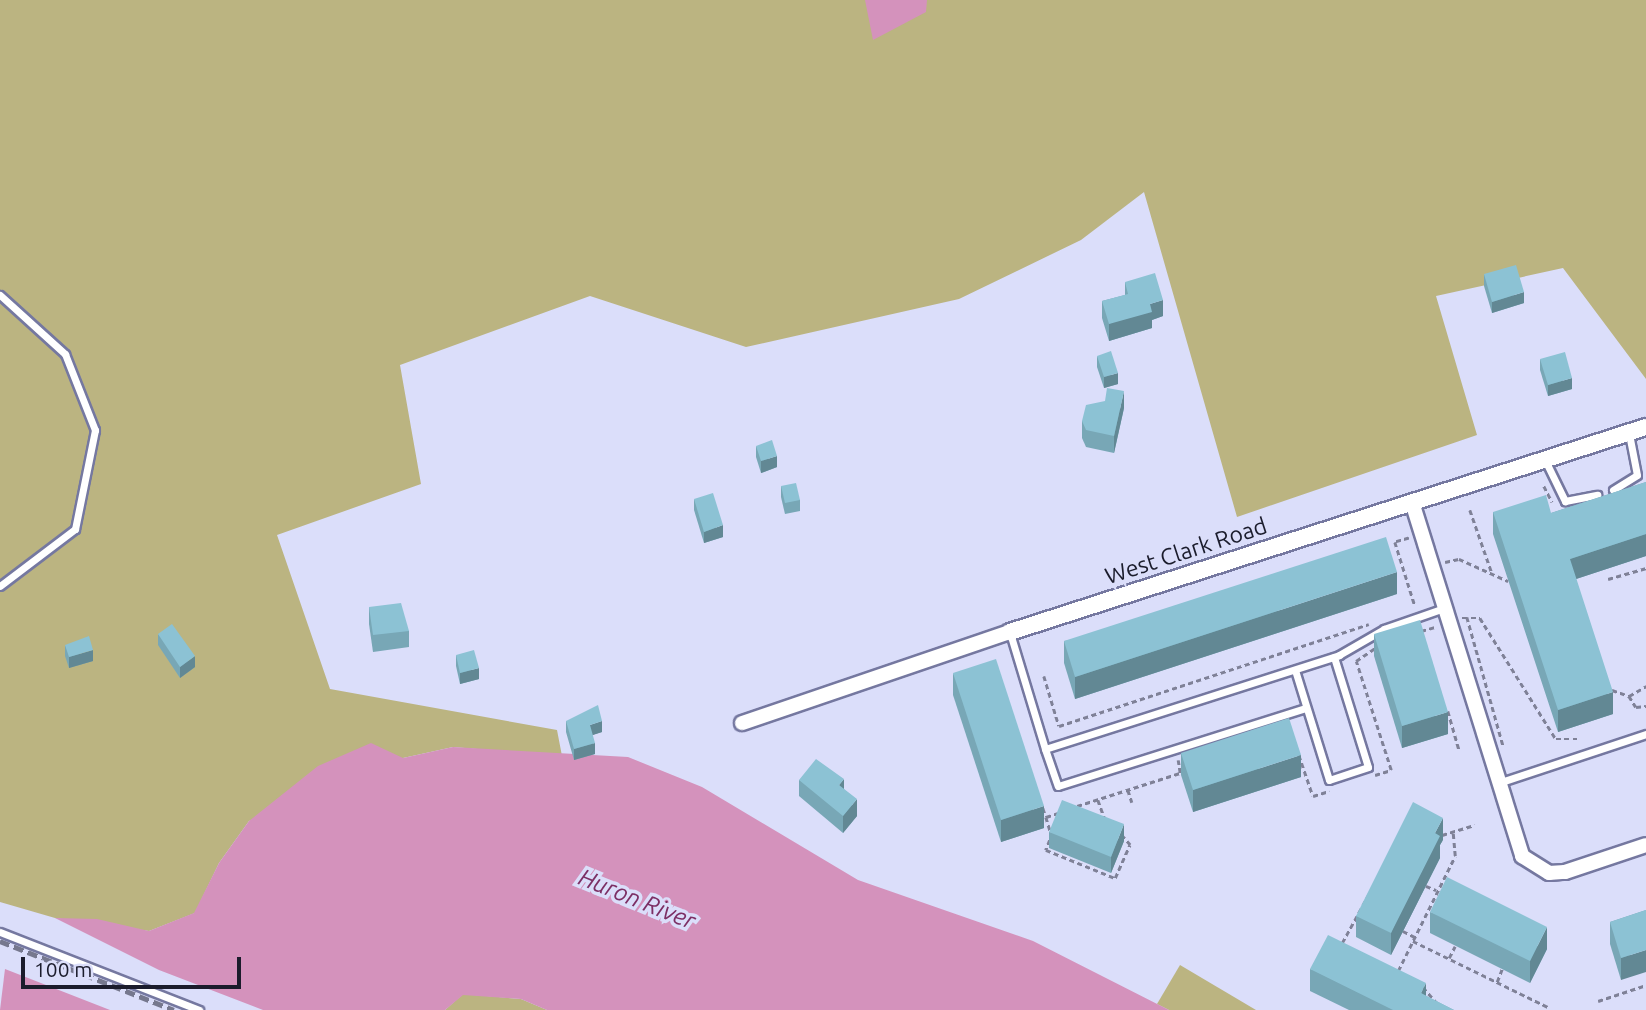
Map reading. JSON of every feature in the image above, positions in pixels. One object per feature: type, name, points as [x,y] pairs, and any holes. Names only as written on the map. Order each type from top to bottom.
[{"type":"street","name":"West Clark Road","points":[[741,723],[1010,632],[1646,427]]},
{"type":"street","points":[[1412,502],[1522,856],[1549,873],[1646,845]]},
{"type":"lane","points":[[0,295],[65,354],[95,430],[75,529],[0,586]]},
{"type":"lane","points":[[1613,490],[1637,475],[1629,432]]},
{"type":"lane","points":[[1545,459],[1565,501],[1597,495]]},
{"type":"lane","points":[[1045,749],[1334,657],[1384,629],[1444,608]]},
{"type":"lane","points":[[1010,632],[1058,786],[1307,708]]},
{"type":"lane","points":[[1294,670],[1329,780],[1368,767],[1334,657]]},
{"type":"lane","points":[[1499,788],[1646,734]]},
{"type":"lane","points":[[0,932],[199,1010]]},
{"type":"path","points":[[1470,510],[1492,573]]},
{"type":"path","points":[[1402,613],[1416,610],[1395,542],[1409,538]]},
{"type":"path","points":[[1445,562],[1459,559],[1508,581]]},
{"type":"path","points":[[1608,579],[1646,568]]},
{"type":"path","points":[[1467,617],[1507,760]]},
{"type":"path","points":[[1456,620],[1480,618],[1556,739],[1577,739]]},
{"type":"path","points":[[1044,676],[1059,726],[1376,622]]},
{"type":"path","points":[[1421,625],[1427,644]]},
{"type":"path","points":[[1410,635],[1435,627]]},
{"type":"path","points":[[1365,779],[1391,770],[1356,661],[1385,642]]},
{"type":"path","points":[[1629,696],[1646,686]]},
{"type":"path","points":[[1605,689],[1629,696],[1636,707],[1646,706]]},
{"type":"path","points":[[1443,696],[1459,749]]},
{"type":"path","points":[[1297,748],[1313,796],[1339,788]]},
{"type":"path","points":[[1046,817],[1180,773],[1176,761],[1189,757]]},
{"type":"path","points":[[1128,790],[1132,802]]},
{"type":"path","points":[[1098,800],[1103,828]]},
{"type":"path","points":[[1042,804],[1052,834],[1046,850],[1115,878],[1130,845],[1115,834]]},
{"type":"path","points":[[1084,804],[1086,811]]},
{"type":"path","points":[[1439,836],[1475,825]]},
{"type":"path","points":[[1397,974],[1455,856],[1453,832]]},
{"type":"path","points":[[1350,951],[1340,946],[1383,859],[1393,863]]},
{"type":"path","points":[[1442,881],[1454,887]]},
{"type":"path","points":[[1426,886],[1437,891]]},
{"type":"path","points":[[1359,908],[1368,913]]},
{"type":"path","points":[[1403,931],[1449,958],[1548,1007]]},
{"type":"path","points":[[1449,958],[1455,946]]},
{"type":"path","points":[[1385,968],[1409,980]]},
{"type":"path","points":[[1497,982],[1502,969]]},
{"type":"path","points":[[1419,985],[1443,1010]]},
{"type":"path","points":[[1598,1001],[1646,985]]},
{"type":"shaded area","points":[[0,0],[1646,0],[1646,379],[1563,268],[1436,296],[1477,435],[1237,517],[1144,192],[1081,240],[959,299],[746,347],[590,296],[400,365],[421,484],[277,535],[330,689],[557,730],[562,756],[453,747],[403,758],[249,821],[219,863],[195,913],[149,931],[55,918],[0,902]]},
{"type":"shaded area","points":[[1180,965],[1256,1010],[1169,1010],[1157,1004]]},
{"type":"shaded area","points":[[463,994],[521,999],[547,1010],[445,1010]]},
{"type":"water","points":[[865,0],[927,0],[926,12],[873,40]]},
{"type":"water","name":"Huron River","points":[[371,743],[403,758],[453,747],[628,757],[702,787],[858,880],[1033,941],[1169,1010],[547,1010],[521,999],[463,995],[445,1010],[263,1010],[159,970],[55,918],[97,919],[149,931],[194,913],[219,863],[249,821],[318,766]]},
{"type":"water","points":[[5,969],[110,1010],[0,1010]]},
{"type":"building","points":[[1516,265],[1524,292],[1492,302],[1484,274]]},
{"type":"building","points":[[1155,273],[1163,300],[1150,304],[1152,312],[1109,324],[1102,301],[1128,294],[1125,282]]},
{"type":"building","points":[[1111,351],[1118,373],[1104,377],[1097,356]]},
{"type":"building","points":[[1565,352],[1572,378],[1548,385],[1540,359]]},
{"type":"building","points":[[1107,388],[1124,391],[1114,436],[1086,430],[1082,421],[1086,405],[1105,401]]},
{"type":"building","points":[[772,440],[777,456],[761,461],[756,446]]},
{"type":"building","points":[[1646,482],[1646,534],[1570,559],[1613,692],[1558,710],[1493,512],[1546,495],[1551,513]]},
{"type":"building","points":[[796,483],[800,500],[785,503],[781,486]]},
{"type":"building","points":[[713,493],[723,525],[704,532],[694,499]]},
{"type":"building","points":[[1386,537],[1397,572],[1075,677],[1064,641]]},
{"type":"building","points":[[401,603],[409,631],[373,635],[369,607]]},
{"type":"building","points":[[1420,620],[1448,712],[1402,726],[1374,634]]},
{"type":"building","points":[[172,624],[195,656],[180,667],[158,634]]},
{"type":"building","points":[[89,636],[93,650],[69,657],[65,645]]},
{"type":"building","points":[[474,650],[479,668],[460,673],[456,655]]},
{"type":"building","points":[[996,659],[1044,806],[1001,820],[953,673]]},
{"type":"building","points":[[598,705],[602,721],[590,725],[595,743],[574,749],[566,721]]},
{"type":"building","points":[[1289,718],[1301,755],[1193,790],[1181,753]]},
{"type":"building","points":[[816,759],[844,779],[839,785],[857,799],[843,816],[799,780]]},
{"type":"building","points":[[1062,800],[1124,824],[1111,857],[1049,832]]},
{"type":"building","points":[[1413,802],[1443,818],[1435,833],[1440,836],[1391,933],[1356,916]]},
{"type":"building","points":[[1447,877],[1547,927],[1530,961],[1430,912]]},
{"type":"building","points":[[1646,910],[1646,950],[1621,958],[1610,922]]},
{"type":"building","points":[[1328,935],[1426,983],[1421,993],[1454,1010],[1393,1010],[1310,969]]},
{"type":"railway","points":[[0,941],[174,1010]]}]
